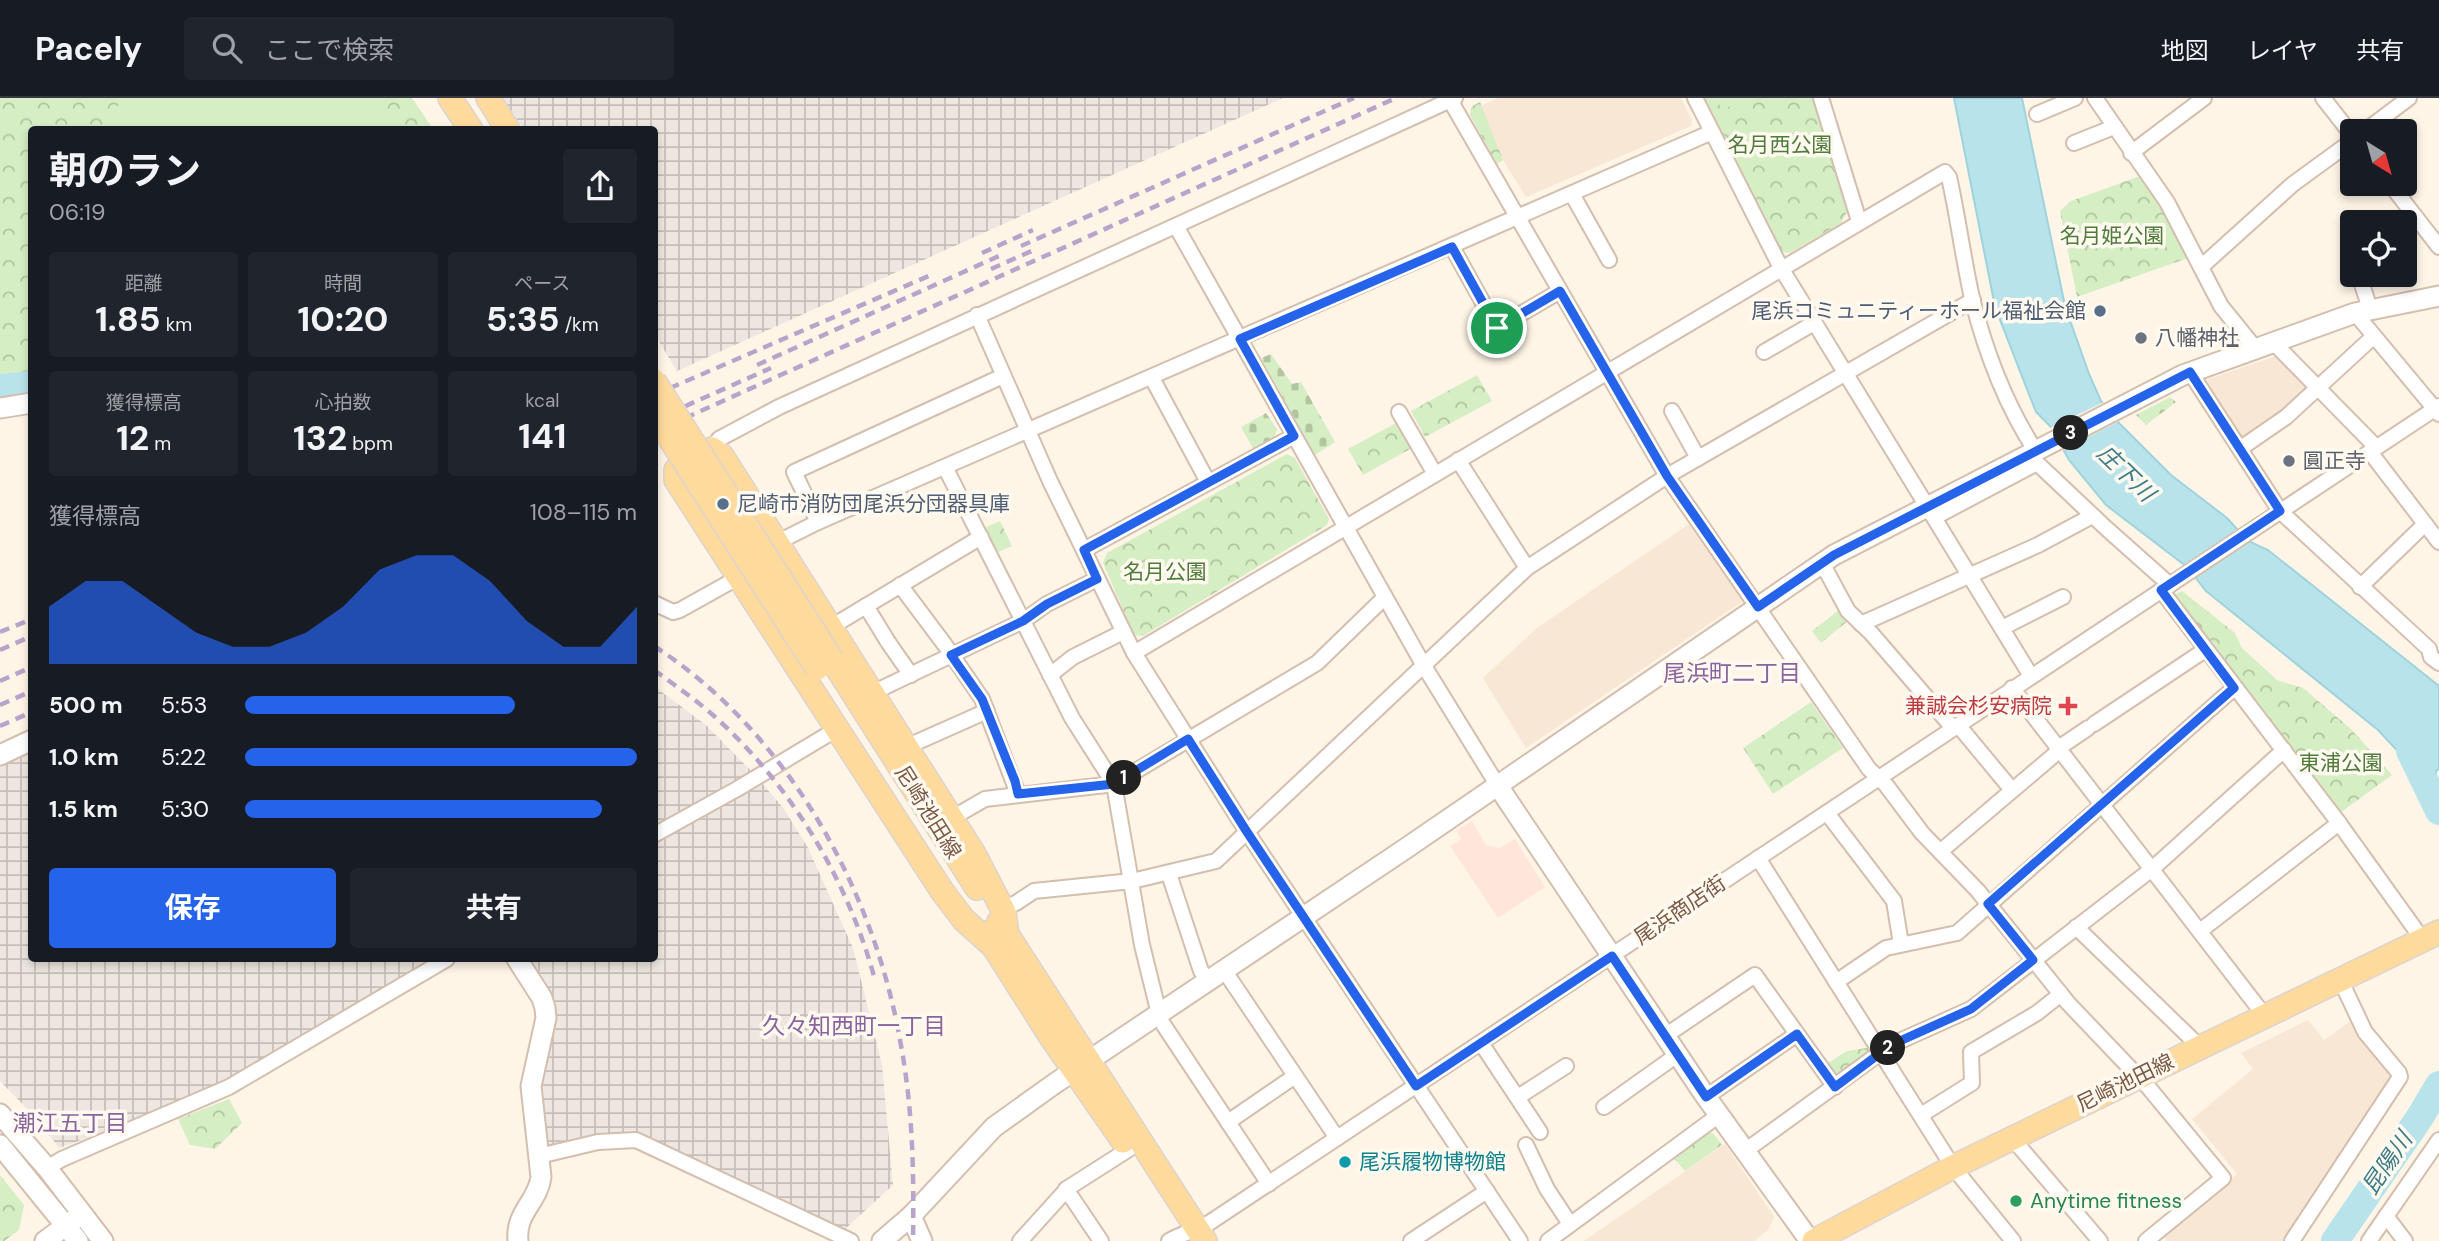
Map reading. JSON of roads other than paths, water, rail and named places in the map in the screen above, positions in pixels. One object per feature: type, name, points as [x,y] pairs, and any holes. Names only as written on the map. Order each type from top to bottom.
[{"type":"main road","points":[[432,98],[450,126]]},
{"type":"main road","points":[[450,98],[468,126]]},
{"type":"main road","points":[[472,98],[490,126]]},
{"type":"main road","points":[[488,98],[506,126]]},
{"type":"main road","name":"尼崎池田線","points":[[658,388],[824,664],[1188,1237]]},
{"type":"main road","name":"尼崎池田線","points":[[658,420],[824,664]]},
{"type":"main road","points":[[712,449],[722,456],[974,854],[1002,908],[1000,940],[964,920],[943,891],[676,480],[676,470],[712,449]]},
{"type":"main road","name":"尼崎池田線","points":[[1812,1241],[1953,1167],[2430,936]]},
{"type":"main road","name":"尼崎池田線","points":[[1081,1066],[1129,1149],[1188,1237]]},
{"type":"street","points":[[1695,98],[1781,268],[2031,676]]},
{"type":"street","points":[[1821,98],[1859,221]]},
{"type":"street","points":[[2037,114],[2075,98]]},
{"type":"street","points":[[2095,98],[2167,202],[2221,306],[2264,345],[2319,387],[2373,450],[2424,525],[2439,542]]},
{"type":"street","points":[[2132,153],[2204,98]]},
{"type":"street","points":[[2323,98],[2340,120]]},
{"type":"street","points":[[2381,119],[2409,98]]},
{"type":"street","points":[[712,449],[719,439],[779,407],[1452,99],[1517,218],[1667,476],[1758,607],[1763,619],[1869,769],[1886,785],[1922,833],[1988,904],[2061,994],[2138,1077],[2223,1178],[2149,1240]]},
{"type":"street","points":[[2074,143],[2114,127]]},
{"type":"street","points":[[658,605],[673,612],[680,610],[732,580],[736,572],[786,538],[818,522],[1712,132]]},
{"type":"street","points":[[2201,267],[2293,184],[2340,150]]},
{"type":"street","points":[[1134,653],[1945,172],[1949,177],[1953,195],[1973,300],[2009,403],[2039,448]]},
{"type":"street","points":[[1572,194],[1609,260]]},
{"type":"street","points":[[2399,196],[2439,246]]},
{"type":"street","points":[[1176,226],[1424,666],[1498,786],[1677,1055],[1812,1241]]},
{"type":"street","points":[[1452,247],[1497,328],[1560,291]]},
{"type":"street","points":[[2360,287],[2362,311],[2374,336],[2437,410]]},
{"type":"street","points":[[1932,511],[2039,448],[2190,372],[2362,311],[2439,296]]},
{"type":"street","points":[[1002,908],[1016,903],[1034,891],[1132,881],[1213,863],[1527,568],[1667,476],[1973,300]]},
{"type":"street","points":[[977,315],[1028,432],[1134,653],[1247,832],[1520,1241]]},
{"type":"street","points":[[1764,352],[1814,323]]},
{"type":"street","points":[[2241,448],[2286,417],[2374,336]]},
{"type":"street","points":[[2190,372],[2280,511],[2360,587],[2434,644],[2431,657],[2439,663]]},
{"type":"street","points":[[818,522],[794,472],[1003,376]]},
{"type":"street","points":[[1152,378],[1208,482]]},
{"type":"street","points":[[0,408],[28,404]]},
{"type":"street","name":"尾浜商店街","points":[[1188,1237],[2249,531],[2437,410]]},
{"type":"street","points":[[1672,411],[1698,458]]},
{"type":"street","points":[[1399,412],[1435,474]]},
{"type":"street","points":[[1084,550],[1294,436]]},
{"type":"street","points":[[1458,460],[1527,568]]},
{"type":"street","points":[[882,1241],[911,1216],[994,1127],[1822,563],[2037,463],[2165,587],[2205,650],[2339,823],[2414,929],[2430,936]]},
{"type":"street","points":[[945,467],[1079,731],[1114,784],[1142,945],[1158,1014],[1269,1184]]},
{"type":"street","points":[[1861,624],[1970,573],[2038,545],[2092,516]]},
{"type":"street","points":[[2360,587],[2424,525]]},
{"type":"street","points":[[831,627],[981,537]]},
{"type":"street","points":[[1822,563],[1842,603],[2012,790]]},
{"type":"street","points":[[872,693],[1023,621],[1047,604],[1097,579]]},
{"type":"street","points":[[900,586],[982,699],[1018,794]]},
{"type":"street","points":[[952,818],[980,800],[1114,784],[1317,663],[1385,597]]},
{"type":"street","points":[[2003,628],[2063,597]]},
{"type":"street","points":[[866,606],[911,674]]},
{"type":"street","points":[[1050,675],[1073,657],[1123,632]]},
{"type":"street","points":[[1941,851],[2059,749],[2205,650]]},
{"type":"street","points":[[2012,688],[2264,1016]]},
{"type":"street","points":[[1836,982],[1886,948],[1957,933],[2234,688]]},
{"type":"street","points":[[906,747],[987,711]]},
{"type":"street","points":[[658,833],[837,729]]},
{"type":"street","points":[[0,755],[28,742]]},
{"type":"street","points":[[1745,1151],[1891,1045],[1971,1009],[2152,869],[2284,750]]},
{"type":"street","points":[[1827,813],[1894,901],[1901,944]]},
{"type":"street","points":[[2200,931],[2339,823]]},
{"type":"street","points":[[1758,858],[1953,1167],[2013,1241]]},
{"type":"street","points":[[1168,874],[1201,971],[1216,975],[1295,1076],[1337,1138]]},
{"type":"street","points":[[2076,927],[2200,1047]]},
{"type":"street","points":[[47,1168],[62,1159],[229,1087],[442,962]]},
{"type":"street","points":[[518,1241],[517,1228],[521,1216],[540,1186],[531,1086],[546,1018],[542,998],[519,962]]},
{"type":"street","points":[[1665,1036],[1755,975],[1835,1087]]},
{"type":"street","points":[[2292,1241],[2400,1077],[2365,1032],[2340,979]]},
{"type":"street","points":[[1921,1115],[1972,1083],[1972,1052],[2038,1013],[2061,994]]},
{"type":"street","points":[[1706,1097],[1797,1034]]},
{"type":"street","points":[[1481,1043],[1540,1132]]},
{"type":"street","points":[[1604,1107],[1677,1055]]},
{"type":"street","points":[[1518,1097],[1566,1066]]},
{"type":"street","points":[[1228,1122],[1295,1076]]},
{"type":"street","points":[[0,1114],[47,1168],[103,1241]]},
{"type":"street","points":[[1548,1241],[1719,1115]]},
{"type":"street","points":[[2012,1138],[2099,1241]]},
{"type":"street","points":[[539,1156],[598,1142],[636,1140],[851,1241]]},
{"type":"street","points":[[2369,1241],[2439,1140]]},
{"type":"street","points":[[0,1145],[72,1233]]},
{"type":"street","points":[[1526,1145],[1547,1189],[1570,1224]]},
{"type":"street","points":[[1020,1241],[1066,1189],[1129,1149]]},
{"type":"street","points":[[1066,1189],[1101,1241]]},
{"type":"street","points":[[1410,1241],[1487,1191]]},
{"type":"street","points":[[45,1241],[72,1233],[82,1213]]},
{"type":"street","points":[[911,1216],[922,1241]]},
{"type":"street","points":[[2386,1216],[2404,1241]]},
{"type":"water","name":"庄下川","points":[[1954,98],[2022,98],[2065,306],[2101,401],[2119,423],[2171,475],[2227,518],[2248,541],[2268,550],[2439,686],[2439,769],[2436,771],[2436,780],[2422,788],[2407,761],[2378,730],[2206,591],[2187,567],[2106,505],[2069,460],[2050,426],[2036,412],[1995,307]]},
{"type":"waterway","points":[[0,388],[28,385]]},
{"type":"waterway","name":"昆陽川","points":[[2410,751],[2439,811]]},
{"type":"waterway","name":"昆陽川","points":[[2335,1241],[2439,1085]]},
{"type":"railway","points":[[1021,246],[1354,98]]},
{"type":"railway","points":[[658,430],[1396,98]]},
{"type":"railway","points":[[982,253],[1033,230]]},
{"type":"railway","points":[[991,269],[1036,249]]},
{"type":"railway","points":[[757,365],[999,256]]},
{"type":"railway","points":[[658,393],[931,275]]},
{"type":"railway","points":[[658,418],[771,368]]},
{"type":"railway","points":[[0,632],[28,621]]},
{"type":"railway","points":[[0,650],[28,638]]},
{"type":"railway","points":[[658,649],[702,681],[745,722],[783,768],[817,818],[845,871],[869,926],[887,983],[908,1090],[912,1140],[913,1241]]},
{"type":"railway","points":[[0,681],[28,669]]},
{"type":"railway","points":[[658,673],[729,730],[754,756],[799,814],[836,878],[851,911],[875,980]]},
{"type":"railway","points":[[0,705],[28,693]]},
{"type":"railway","points":[[0,726],[28,714]]},
{"type":"place","name":"尾浜コミュニティーホール福祉会館","points":[[2100,311]]},
{"type":"place","name":"八幡神社","points":[[2141,338]]},
{"type":"place","name":"圓正寺","points":[[2289,461]]},
{"type":"place","name":"尼崎市消防団尾浜分団器具庫","points":[[723,504]]},
{"type":"place","name":"兼誠会杉安病院","points":[[2068,706]]},
{"type":"place","name":"尾浜履物博物館","points":[[1345,1162]]},
{"type":"place","name":"Anytime fitness","points":[[2016,1201]]},
{"type":"district","name":"尾浜町二丁目","points":[[1732,673]]},
{"type":"district","name":"久々知西町一丁目","points":[[854,1026]]},
{"type":"district","name":"潮江五丁目","points":[[70,1123]]},
{"type":"park label","name":"名月西公園","points":[[1780,145]]},
{"type":"park label","name":"名月姫公園","points":[[2112,236]]},
{"type":"park label","name":"名月公園","points":[[1165,572]]},
{"type":"park label","name":"東浦公園","points":[[2341,763]]}]
